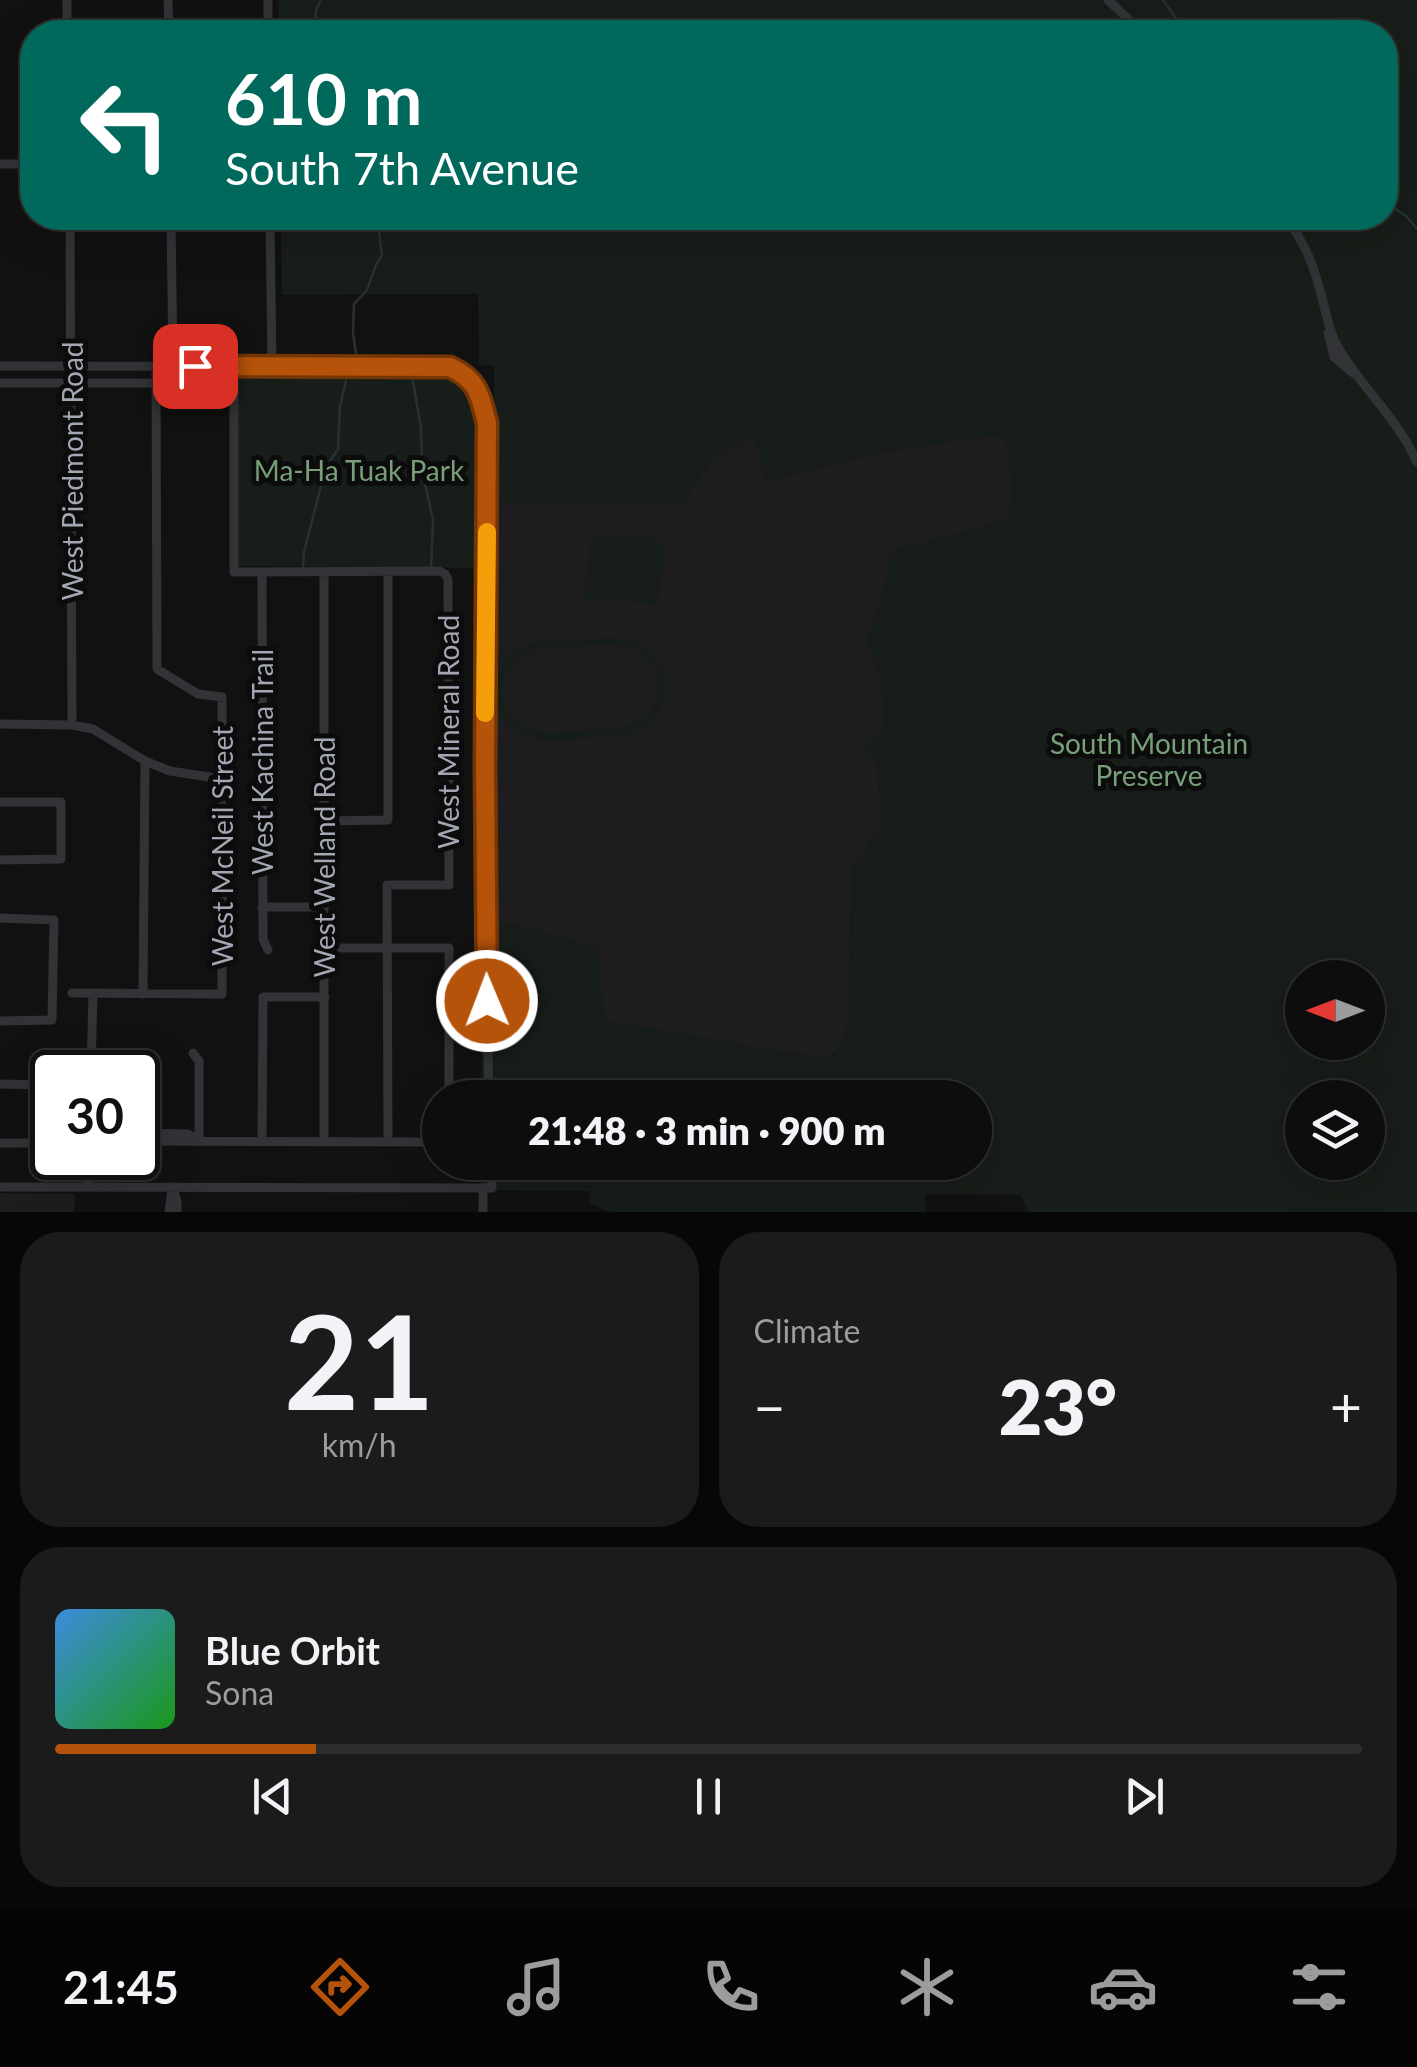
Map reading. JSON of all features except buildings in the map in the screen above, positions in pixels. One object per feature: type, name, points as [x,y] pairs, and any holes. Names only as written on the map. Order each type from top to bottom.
[{"type":"street","points":[[1108,0],[1129,20]]},
{"type":"street","name":"West Piedmont Road","points":[[70,230],[72,724]]},
{"type":"street","points":[[171,230],[173,366]]},
{"type":"street","points":[[270,230],[272,367]]},
{"type":"street","points":[[1295,230],[1311,259],[1336,344],[1354,374],[1398,428],[1417,462]]},
{"type":"street","points":[[0,366],[450,367],[464,373],[478,389],[487,423],[485,917],[489,1080]]},
{"type":"street","points":[[156,366],[156,382]]},
{"type":"street","points":[[0,383],[212,381],[234,367]]},
{"type":"street","points":[[234,367],[234,572],[388,572],[388,820],[324,821]]},
{"type":"street","name":"West McNeil Street","points":[[143,994],[222,994],[222,697],[198,694],[157,669],[156,382]]},
{"type":"street","name":"West Kachina Trail","points":[[262,572],[262,907],[263,939],[268,950]]},
{"type":"street","name":"West Welland Road","points":[[324,572],[324,1142]]},
{"type":"street","name":"West Mineral Road","points":[[386,948],[386,885],[449,885],[448,578],[440,572],[388,572]]},
{"type":"street","points":[[0,724],[72,724],[101,732],[145,761],[183,774],[222,779]]},
{"type":"street","points":[[72,993],[143,994],[145,761]]},
{"type":"street","points":[[0,802],[61,802],[60,859],[0,860]]},
{"type":"street","points":[[262,907],[324,907]]},
{"type":"street","points":[[0,918],[54,920],[52,1020],[0,1021]]},
{"type":"street","points":[[325,948],[449,948],[448,1080]]},
{"type":"street","points":[[386,948],[388,1141]]},
{"type":"street","points":[[92,1050],[94,994]]},
{"type":"street","points":[[262,1141],[263,997],[324,997]]},
{"type":"street","points":[[193,1053],[199,1061],[199,1140]]},
{"type":"street","points":[[0,1084],[30,1085]]},
{"type":"street","points":[[160,1138],[422,1142]]},
{"type":"street","points":[[0,1143],[30,1143]]},
{"type":"street","points":[[88,1180],[88,1187]]},
{"type":"street","points":[[483,1212],[488,1180]]},
{"type":"street","points":[[0,1186],[487,1188]]},
{"type":"street","points":[[173,1187],[177,1212]]},
{"type":"street","points":[[169,1212],[173,1187]]},
{"type":"shaded area","points":[[1006,433],[1019,519],[891,551],[868,642],[882,681],[886,724],[878,764],[882,826],[853,867],[849,1011],[845,1039],[829,1060],[604,1021],[488,931],[489,572],[497,572],[498,501],[686,504],[693,484],[715,456],[756,436],[766,481],[880,452]]},
{"type":"shaded area","points":[[0,1193],[75,1194],[74,1212],[0,1212]]},
{"type":"green space","name":"South Mountain Preserve","points":[[278,0],[1417,0],[1417,1212],[1028,1212],[1021,1195],[926,1194],[925,1212],[612,1212],[590,1204],[589,1191],[480,1190],[480,1180],[992,1180],[992,1080],[481,1080],[487,570],[495,566],[494,366],[479,365],[478,294],[282,295],[281,230],[1398,230],[1398,20],[279,20]],"holes":[[[1001,434],[1010,469],[1011,504],[1003,519],[988,527],[891,550],[887,579],[868,642],[882,681],[886,724],[863,746],[878,764],[882,826],[853,867],[849,1011],[845,1039],[830,1060],[605,1021],[597,947],[516,924],[502,923],[489,930],[489,572],[497,573],[498,501],[686,504],[698,478],[712,461],[755,437],[765,481],[880,452]]]},
{"type":"green space","name":"Ma-Ha Tuak Park","points":[[442,372],[463,380],[475,392],[482,420],[482,568],[238,566],[237,375]]},
{"type":"green space","points":[[647,538],[666,548],[657,604],[585,600],[590,545],[596,539]]},
{"type":"green space","points":[[617,637],[642,645],[652,653],[664,674],[664,699],[652,720],[642,728],[622,735],[544,740],[515,730],[505,719],[495,691],[497,677],[503,663],[515,651],[562,639]],"holes":[[[617,644],[642,653],[654,668],[657,695],[642,719],[607,729],[545,733],[525,728],[507,712],[502,699],[504,680],[521,658],[550,648]]]},
{"type":"waterway","points":[[316,20],[321,0]]},
{"type":"waterway","points":[[1163,0],[1177,20]]},
{"type":"waterway","points":[[1398,211],[1417,229]]},
{"type":"waterway","points":[[303,566],[322,473],[338,449],[340,407],[356,355],[354,304],[367,290],[382,255],[379,230]]},
{"type":"waterway","points":[[411,369],[421,429],[422,469],[433,520],[431,569]]},
{"type":"slow traffic","points":[[485,713],[487,532]]},
{"type":"route","points":[[195,366],[450,367],[464,373],[478,389],[487,423],[487,1001]]}]
